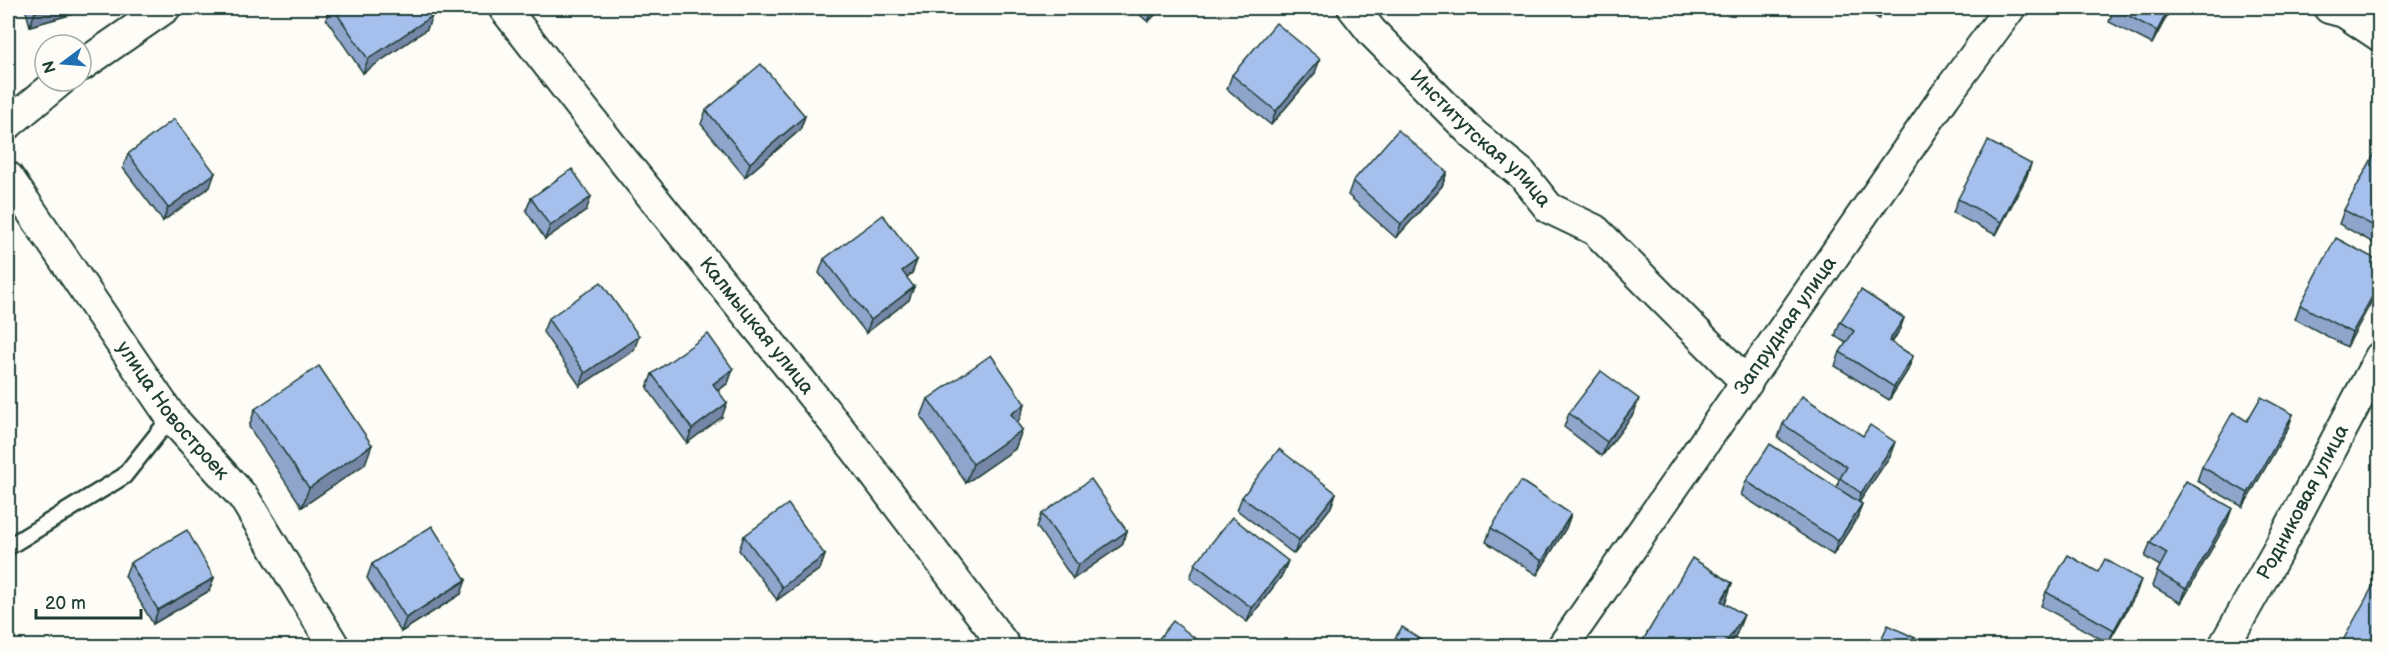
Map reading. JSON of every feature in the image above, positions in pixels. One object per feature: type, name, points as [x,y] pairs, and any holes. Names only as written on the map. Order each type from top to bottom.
[{"type":"street","points":[[93,58],[165,8]]},
{"type":"street","name":"Калмыцкая улица","points":[[504,8],[618,154],[854,447],[1005,646]]},
{"type":"street","name":"Институтская улица","points":[[1353,8],[1372,33],[1473,135],[1522,174],[1549,208],[1595,230],[1747,383]]},
{"type":"street","name":"Запрудная улица","points":[[1563,646],[1945,96],[2010,8]]},
{"type":"street","points":[[2329,8],[2344,12],[2379,36]]},
{"type":"street","points":[[8,124],[45,93]]},
{"type":"street","name":"улица Новостроек","points":[[8,177],[171,417],[244,498],[334,646]]},
{"type":"street","name":"Родниковая улица","points":[[2224,646],[2276,554],[2379,357]]},
{"type":"lane","points":[[8,547],[124,476],[171,417]]},
{"type":"building","points":[[33,8],[51,8],[35,12]]},
{"type":"building","points":[[333,8],[427,8],[432,16],[368,59]]},
{"type":"building","points":[[2114,8],[2169,8],[2157,31]]},
{"type":"building","points":[[1276,23],[1320,59],[1276,111],[1232,75]]},
{"type":"building","points":[[761,64],[805,116],[750,163],[706,110]]},
{"type":"building","points":[[174,119],[215,173],[168,208],[128,154]]},
{"type":"building","points":[[1398,130],[1447,172],[1401,224],[1353,181]]},
{"type":"building","points":[[1988,141],[2031,164],[2001,222],[1958,199]]},
{"type":"building","points":[[2379,146],[2379,229],[2344,210]]},
{"type":"building","points":[[572,169],[591,197],[550,226],[531,198]]},
{"type":"building","points":[[883,215],[917,260],[902,271],[914,287],[871,320],[824,259]]},
{"type":"building","points":[[2336,238],[2379,261],[2379,284],[2352,333],[2300,305]]},
{"type":"building","points":[[601,282],[639,336],[585,373],[548,319]]},
{"type":"building","points":[[1861,290],[1904,318],[1889,341],[1913,356],[1894,387],[1840,352],[1854,331],[1840,322]]},
{"type":"building","points":[[708,334],[733,369],[713,384],[727,403],[692,429],[652,374]]},
{"type":"building","points":[[991,355],[1025,404],[1011,414],[1022,430],[973,464],[928,399]]},
{"type":"building","points":[[319,366],[372,445],[309,488],[255,409]]},
{"type":"building","points":[[1601,371],[1639,399],[1607,442],[1569,413]]},
{"type":"building","points":[[1802,396],[1863,436],[1870,425],[1895,442],[1861,493],[1840,478],[1847,467],[1783,424]]},
{"type":"building","points":[[2261,397],[2293,414],[2248,493],[2202,467],[2233,412],[2247,421]]},
{"type":"building","points":[[1770,444],[1862,504],[1838,541],[1746,481]]},
{"type":"building","points":[[1279,449],[1336,493],[1299,540],[1242,497]]},
{"type":"building","points":[[1091,479],[1127,531],[1078,565],[1042,514]]},
{"type":"building","points":[[1521,481],[1571,514],[1542,561],[1491,528]]},
{"type":"building","points":[[2186,481],[2232,508],[2186,589],[2157,572],[2167,553],[2150,543]]},
{"type":"building","points":[[788,504],[825,555],[782,587],[744,536]]},
{"type":"building","points":[[1232,517],[1288,561],[1252,608],[1195,564]]},
{"type":"building","points":[[432,526],[466,580],[406,618],[372,564]]},
{"type":"building","points":[[187,530],[214,578],[158,610],[130,563]]},
{"type":"building","points":[[2068,555],[2098,572],[2105,559],[2141,580],[2114,630],[2046,592]]},
{"type":"building","points":[[1692,558],[1732,583],[1721,601],[1744,615],[1724,646],[1653,646],[1643,640]]},
{"type":"building","points":[[2374,584],[2379,587],[2379,646],[2340,646]]},
{"type":"building","points":[[1173,621],[1205,646],[1153,646]]},
{"type":"building","points":[[1888,625],[1932,646],[1878,646]]},
{"type":"building","points":[[1402,627],[1431,646],[1390,646]]}]
